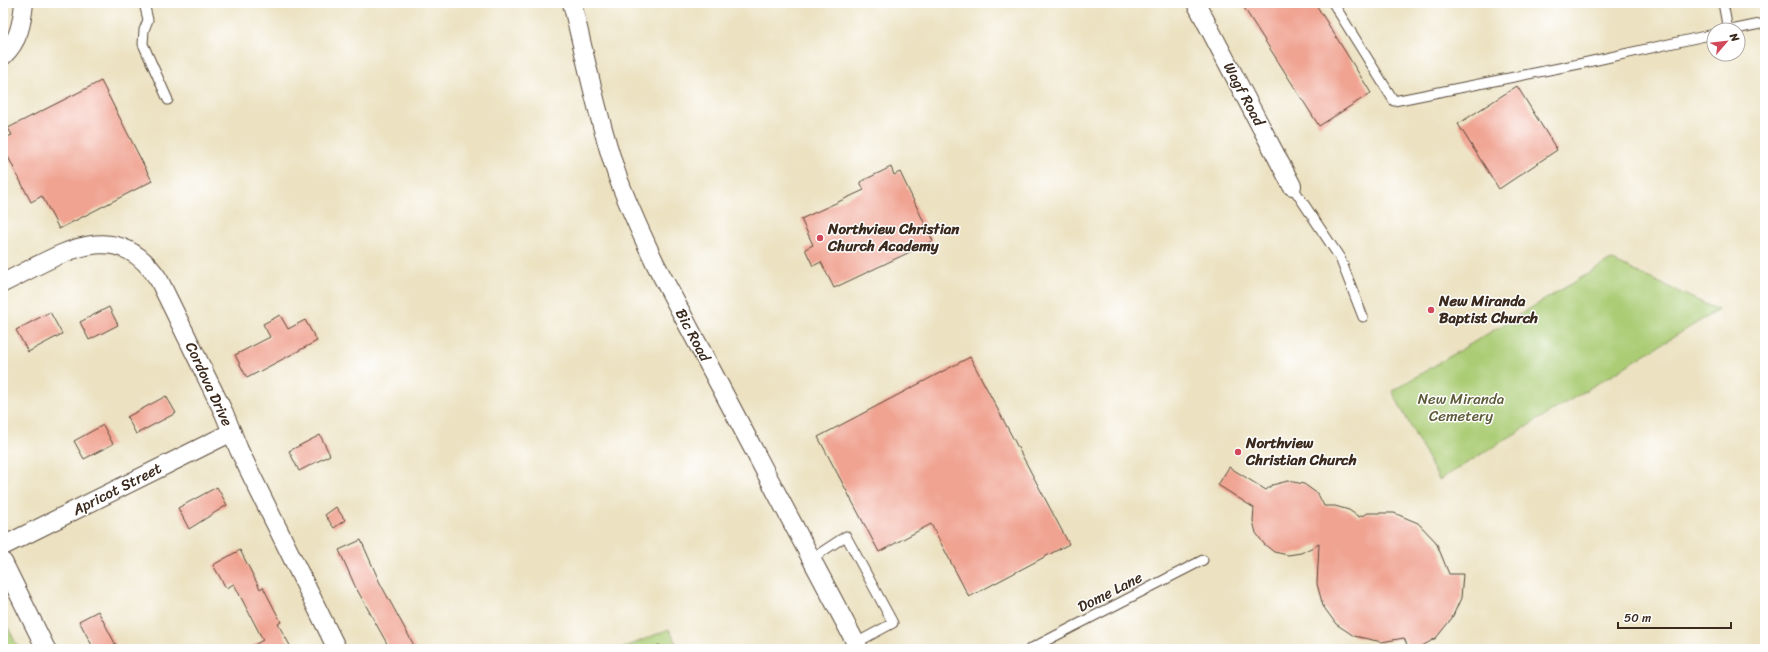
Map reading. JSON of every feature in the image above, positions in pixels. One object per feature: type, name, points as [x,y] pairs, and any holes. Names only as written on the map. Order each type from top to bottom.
[{"type":"street","points":[[3,56],[12,45],[18,34],[22,23],[24,3]]},
{"type":"street","name":"Bic Road","points":[[572,3],[602,126],[617,175],[633,217],[656,265],[858,646]]},
{"type":"street","name":"Wagf Road","points":[[1196,3],[1292,186]]},
{"type":"street","name":"Cordova Drive","points":[[3,283],[82,246],[92,244],[113,245],[134,253],[144,260],[160,280],[243,457],[337,649]]},
{"type":"street","name":"Apricot Street","points":[[3,546],[232,432]]},
{"type":"street","points":[[3,562],[46,649]]},
{"type":"lane","points":[[144,3],[148,20],[144,30],[143,44],[168,100]]},
{"type":"lane","points":[[1333,3],[1394,101],[1579,64],[1706,36]]},
{"type":"lane","points":[[1723,3],[1727,22]]},
{"type":"lane","points":[[1746,27],[1765,23]]},
{"type":"lane","points":[[1292,186],[1340,258],[1363,317]]},
{"type":"lane","points":[[811,559],[846,536],[893,623],[858,646]]},
{"type":"lane","name":"Dome Lane","points":[[1030,649],[1203,560]]},
{"type":"path","points":[[652,649],[659,646],[662,649]]},
{"type":"green space","name":"New Miranda Cemetery","points":[[1611,260],[1718,310],[1439,480],[1392,391]]},
{"type":"green space","points":[[3,618],[19,649],[3,649]]},
{"type":"green space","points":[[669,629],[679,649],[621,649]]},
{"type":"building","points":[[1241,3],[1315,3],[1371,93],[1319,126]]},
{"type":"building","points":[[101,81],[152,181],[59,229],[42,196],[31,202],[3,147],[3,139],[12,135],[8,128]]},
{"type":"building","points":[[1517,86],[1557,150],[1499,189],[1458,124]]},
{"type":"building","points":[[891,167],[894,175],[900,172],[933,241],[834,288],[821,262],[813,266],[805,249],[813,245],[801,219],[864,190],[860,182]]},
{"type":"building","points":[[109,307],[118,325],[89,340],[80,322]]},
{"type":"building","points":[[50,312],[62,334],[28,352],[16,330]]},
{"type":"building","points":[[280,315],[288,329],[305,320],[317,341],[247,378],[235,355],[270,337],[263,324]]},
{"type":"building","points":[[970,357],[1069,544],[969,597],[931,524],[879,552],[818,437]]},
{"type":"building","points":[[166,396],[176,413],[136,434],[127,417]]},
{"type":"building","points":[[103,425],[113,444],[84,459],[74,441]]},
{"type":"building","points":[[320,435],[330,455],[299,471],[289,451]]},
{"type":"building","points":[[1229,467],[1266,490],[1272,485],[1288,481],[1304,484],[1318,494],[1324,506],[1335,506],[1349,510],[1359,517],[1368,513],[1394,513],[1418,523],[1436,542],[1449,574],[1463,574],[1461,598],[1452,618],[1436,638],[1417,649],[1409,649],[1404,638],[1382,642],[1354,636],[1336,624],[1323,606],[1317,584],[1319,544],[1301,553],[1288,555],[1274,552],[1264,544],[1256,533],[1253,521],[1254,508],[1218,485]]},
{"type":"building","points":[[217,487],[227,505],[189,529],[178,508]]},
{"type":"building","points":[[336,507],[345,520],[334,528],[325,515]]},
{"type":"building","points":[[361,540],[380,583],[416,649],[390,649],[355,586],[339,550]]},
{"type":"building","points":[[240,550],[260,589],[263,587],[281,622],[278,624],[292,649],[247,649],[263,640],[234,584],[226,588],[213,565]]},
{"type":"building","points":[[98,611],[118,649],[94,649],[79,621]]},
{"type":"place","name":"Northview Christian Church Academy","points":[[820,238]]},
{"type":"place","name":"New Miranda Baptist Church","points":[[1431,310]]},
{"type":"place","name":"Northview Christian Church","points":[[1238,452]]}]
